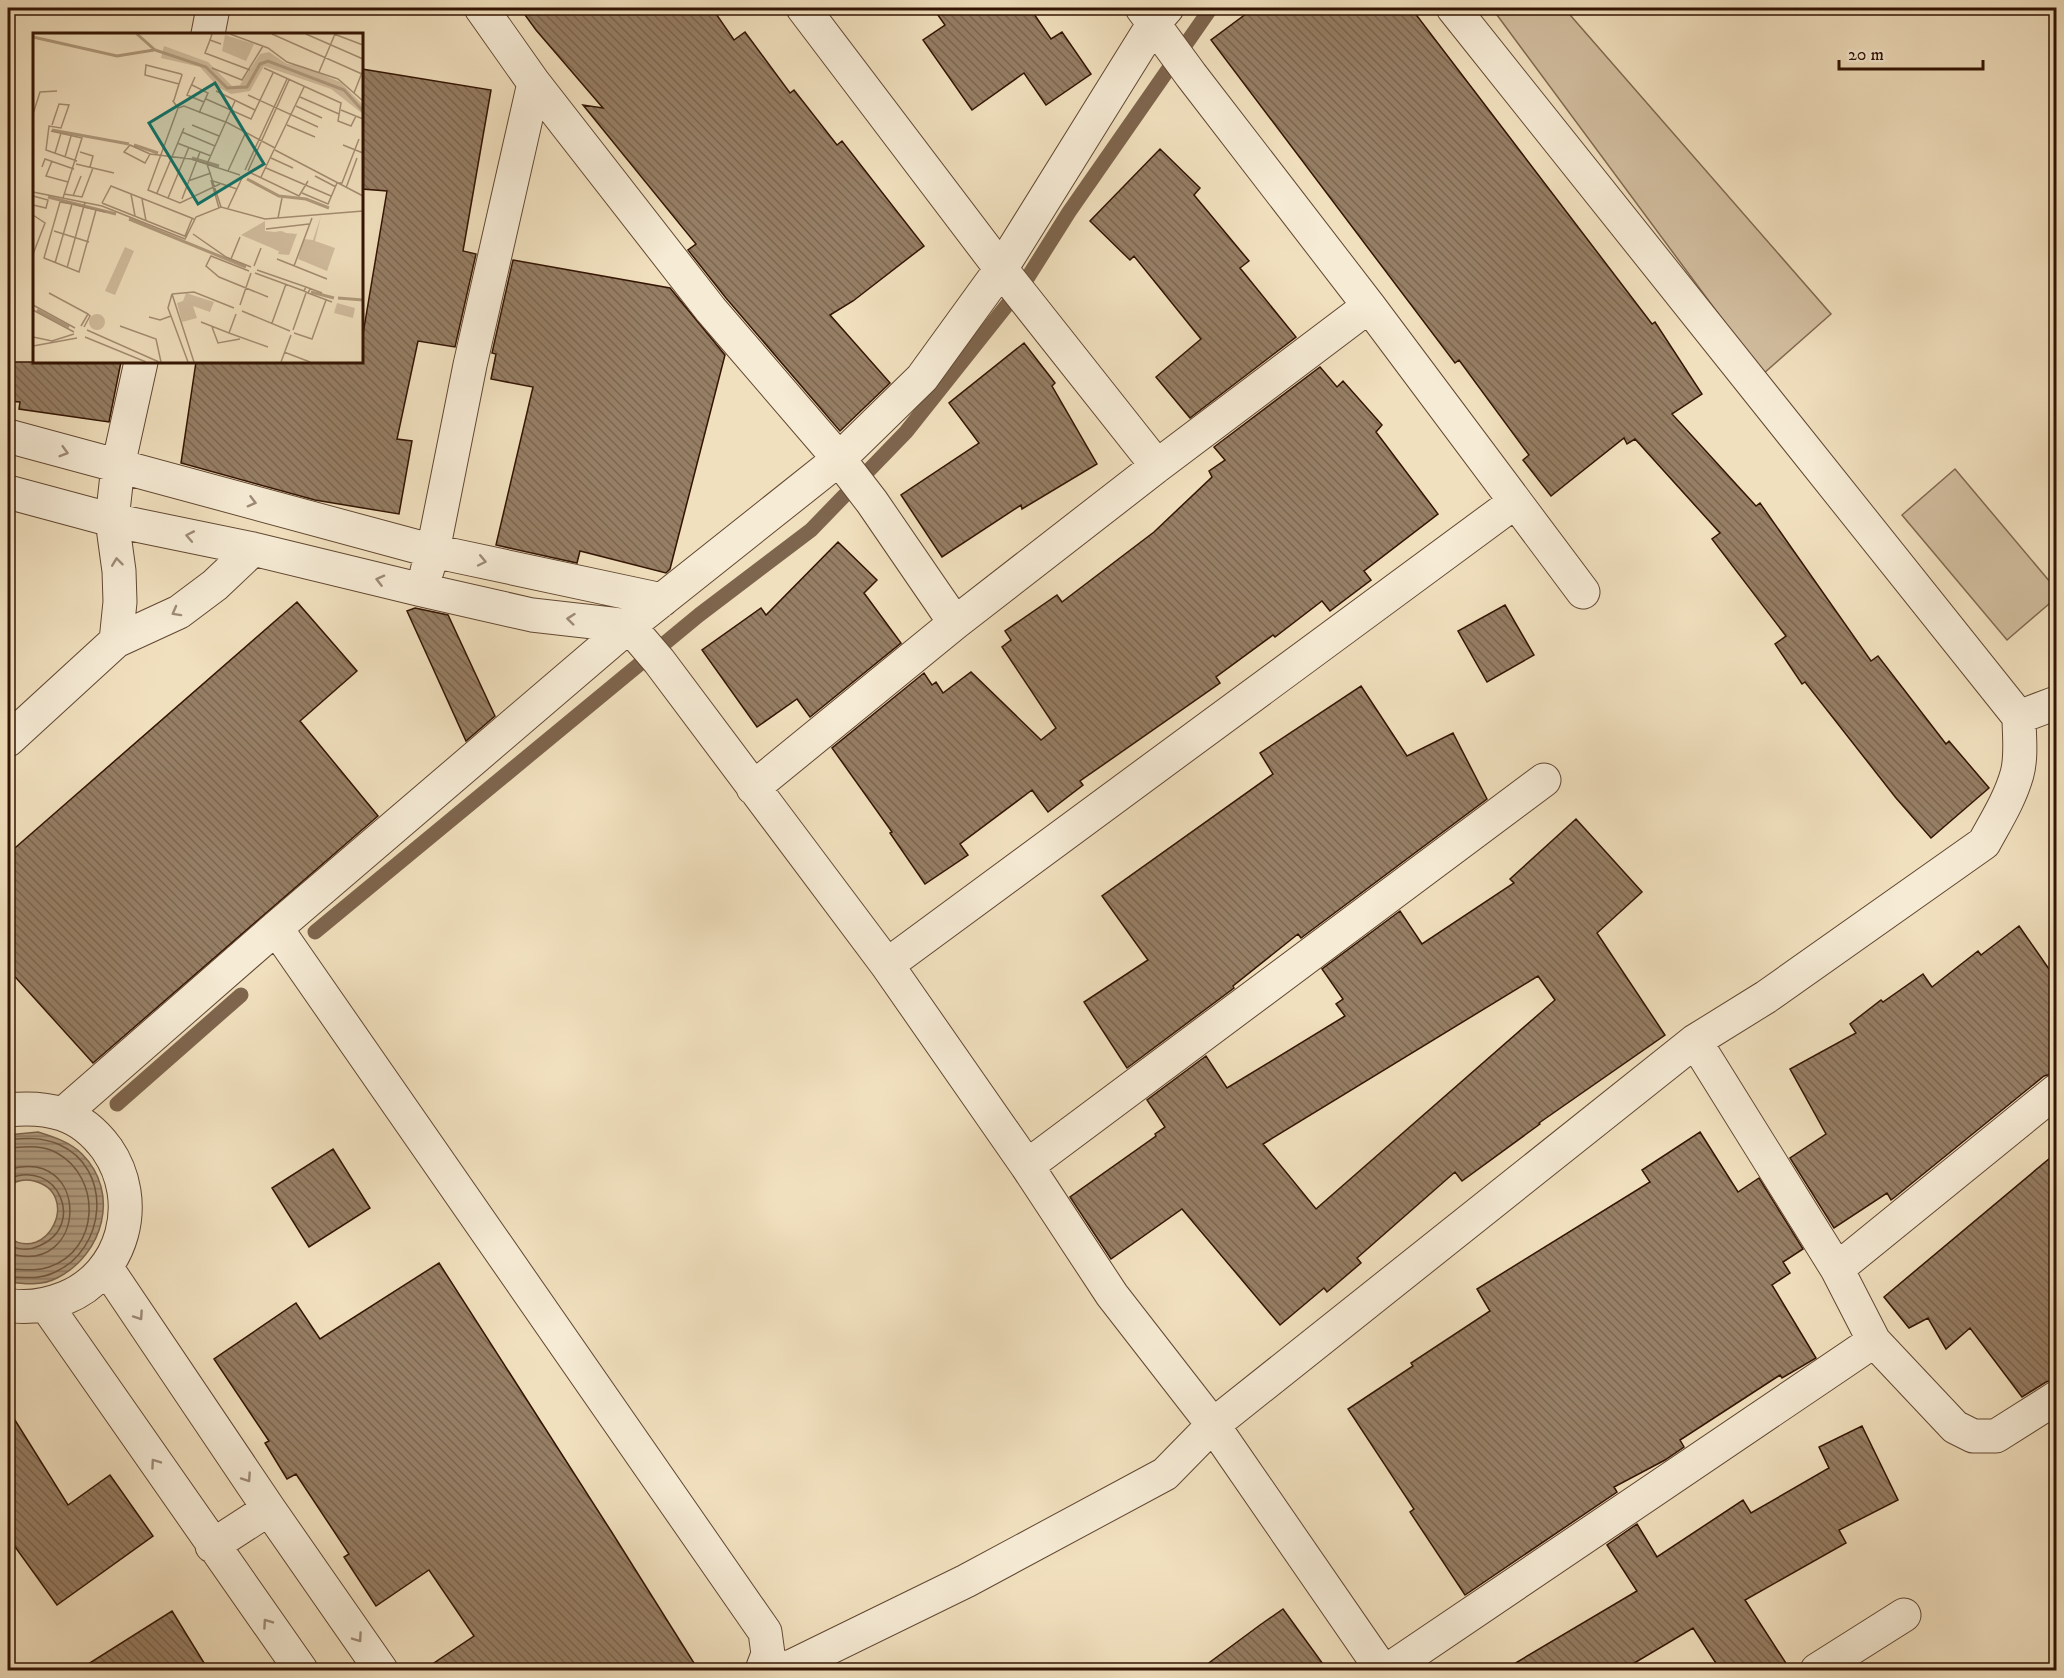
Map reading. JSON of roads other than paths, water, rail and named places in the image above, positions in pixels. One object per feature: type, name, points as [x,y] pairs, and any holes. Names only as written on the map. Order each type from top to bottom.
[{"type":"street","points":[[208,33],[213,8]]},
{"type":"street","points":[[481,8],[534,83],[711,310],[840,460],[956,623]]},
{"type":"street","points":[[803,8],[1005,273],[1157,466]]},
{"type":"street","points":[[774,1671],[792,1666],[966,1581],[1165,1474],[1214,1425],[1695,1041],[1766,997],[1984,843],[2005,806],[2018,773],[2019,717],[1453,8]]},
{"type":"street","points":[[63,1114],[276,927],[662,600],[840,460],[922,378],[1005,273],[1158,20],[1191,75],[1369,306],[1583,592]]},
{"type":"street","points":[[422,590],[433,551],[470,365],[534,83]]},
{"type":"street","points":[[753,788],[956,623],[1157,466],[1369,306]]},
{"type":"street","points":[[116,641],[120,602],[119,572],[112,520],[118,466],[141,363]]},
{"type":"street","points":[[8,436],[433,551],[662,600]]},
{"type":"street","points":[[8,492],[112,520],[253,549],[532,615],[631,627],[887,965],[1027,1166],[1112,1295],[1214,1425],[1382,1671]]},
{"type":"street","points":[[887,965],[1515,502]]},
{"type":"street","points":[[8,740],[116,641],[179,612],[215,585],[253,549]]},
{"type":"street","points":[[2019,717],[2056,703]]},
{"type":"street","points":[[1027,1166],[1544,780]]},
{"type":"street","points":[[276,927],[765,1632],[768,1654],[762,1671]]},
{"type":"street","points":[[1695,1041],[1837,1269],[1874,1341],[1955,1427],[1973,1436],[1996,1436],[2056,1398]]},
{"type":"street","points":[[1837,1269],[2056,1091]]},
{"type":"street","points":[[8,1110],[32,1107],[63,1114],[83,1124],[100,1139],[114,1158],[123,1179],[127,1202],[125,1225],[118,1247],[106,1267],[79,1292],[19,1308],[212,1546],[300,1671]]},
{"type":"street","points":[[106,1267],[381,1671]]},
{"type":"street","points":[[1388,1671],[1874,1341]]},
{"type":"street","points":[[212,1546],[269,1509]]},
{"type":"street","points":[[1817,1671],[1904,1615]]},
{"type":"water","points":[[38,1132],[72,1146],[82,1154],[94,1170],[101,1187],[103,1204],[101,1222],[86,1254],[73,1268],[51,1281],[27,1284],[8,1282],[8,1237],[23,1243],[36,1242],[46,1235],[54,1224],[57,1212],[56,1199],[48,1188],[27,1180],[8,1187],[8,1135]]},
{"type":"waterway","points":[[315,932],[699,615],[811,530],[906,432],[1023,285],[1069,212],[1211,8]]},
{"type":"waterway","points":[[117,1104],[241,995]]}]
